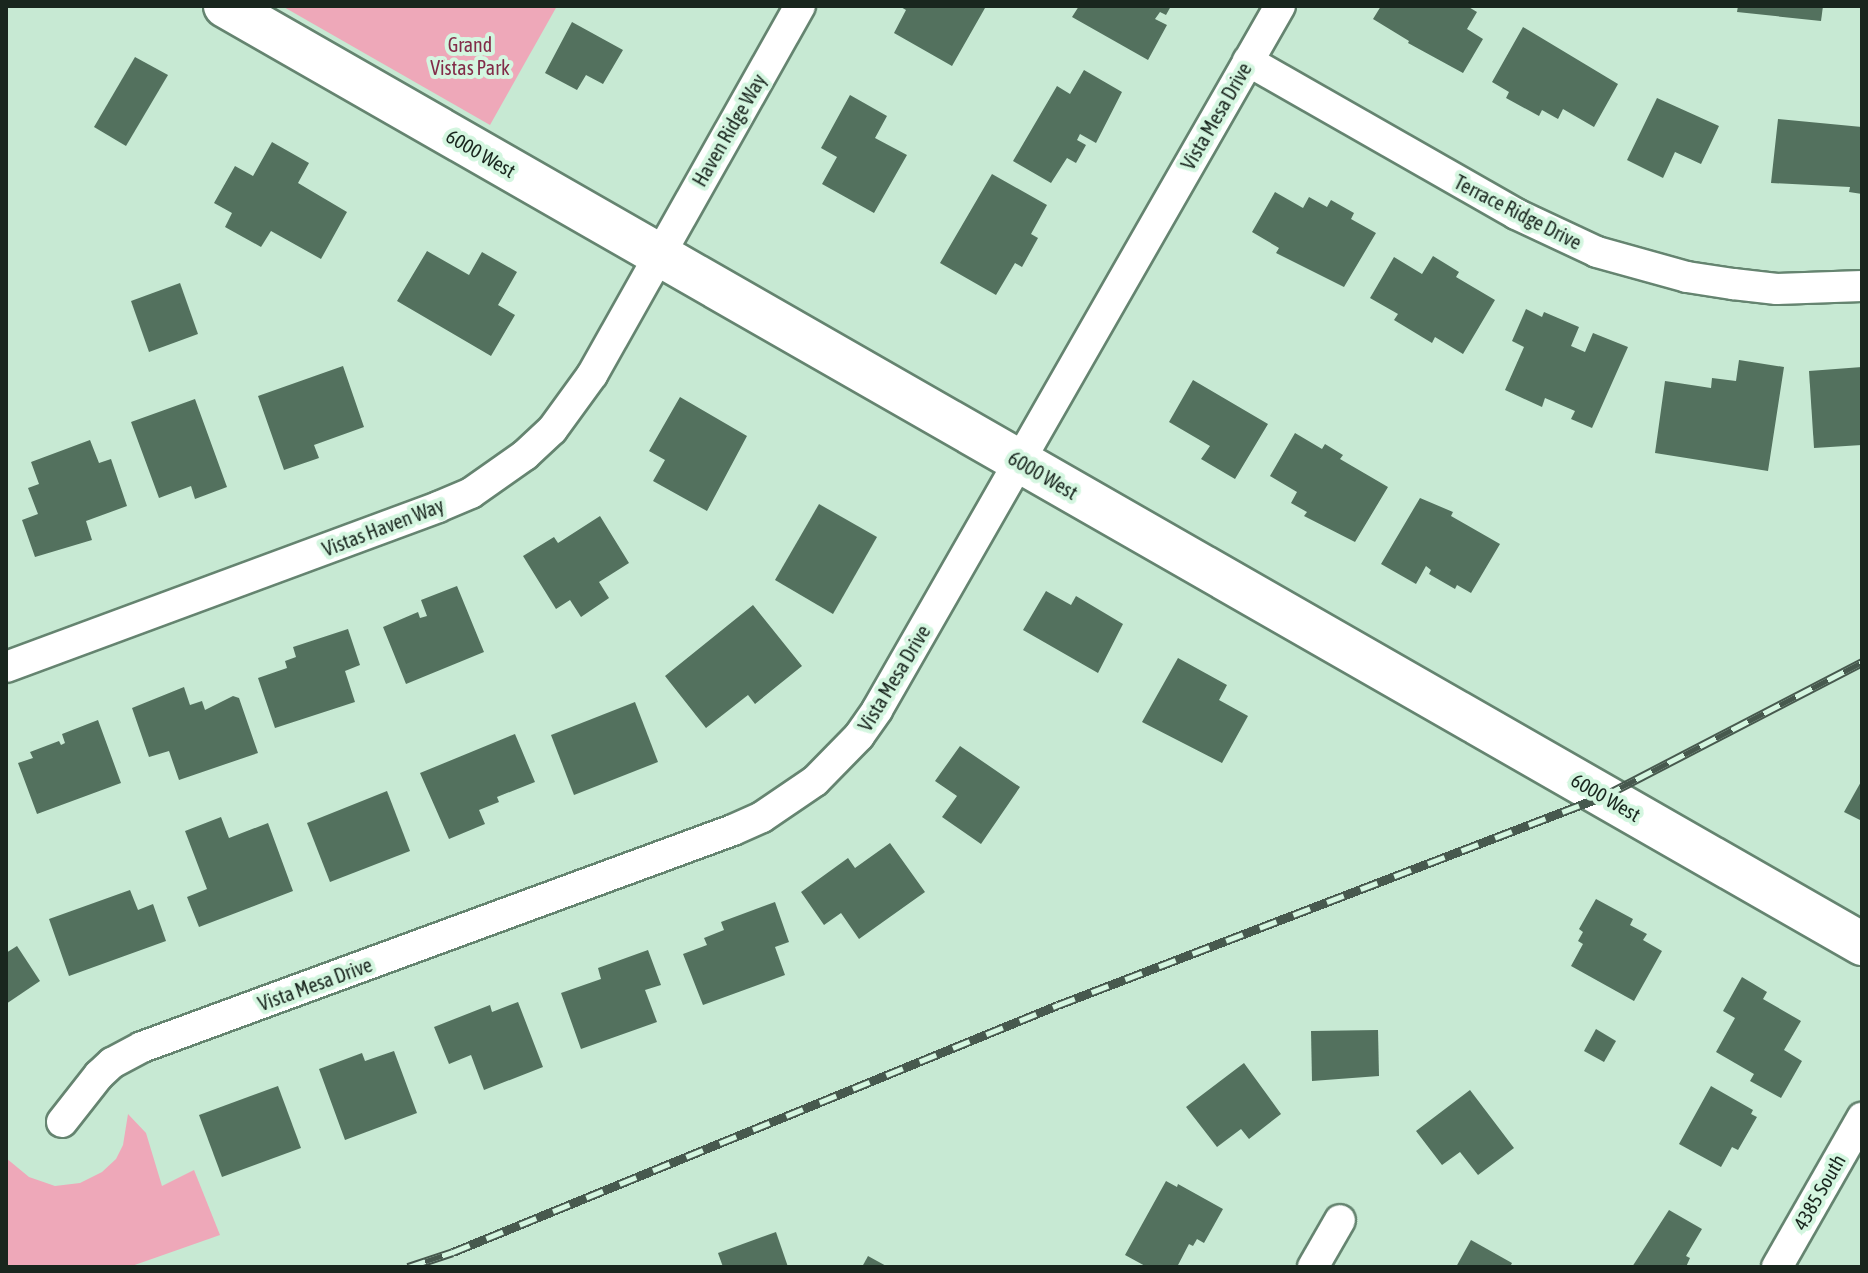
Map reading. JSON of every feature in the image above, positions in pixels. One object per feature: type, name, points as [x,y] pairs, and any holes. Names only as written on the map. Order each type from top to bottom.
[{"type":"street","name":"6000 West","points":[[225,6],[1862,944]]},
{"type":"street","name":"Haven Ridge Way","points":[[659,255],[800,6]]},
{"type":"street","name":"Vista Mesa Drive","points":[[62,1122],[99,1075],[112,1063],[142,1047],[733,830],[789,801],[838,760],[877,710],[1280,6]]},
{"type":"street","name":"Terrace Ridge Drive","points":[[1248,61],[1516,214],[1597,252],[1687,277],[1733,284],[1777,289],[1862,286]]},
{"type":"street","name":"Vistas Haven Way","points":[[6,667],[471,493],[525,455],[552,430],[592,375],[659,255]]},
{"type":"street","name":"4385 South","points":[[1777,1267],[1862,1118]]},
{"type":"street","points":[[1313,1267],[1340,1220]]},
{"type":"green space","name":"Grand Vistas Park","points":[[282,6],[557,6],[490,125]]},
{"type":"green space","points":[[128,1114],[146,1133],[162,1186],[194,1170],[220,1235],[129,1267],[6,1267],[6,1158],[29,1177],[55,1186],[80,1183],[102,1172],[116,1159],[123,1145]]},
{"type":"building","points":[[899,6],[985,8],[952,66],[894,33],[906,10]]},
{"type":"building","points":[[1079,6],[1171,6],[1166,15],[1160,12],[1155,19],[1167,25],[1148,60],[1072,17]]},
{"type":"building","points":[[1381,6],[1467,6],[1477,12],[1467,29],[1483,39],[1463,73],[1408,43],[1373,19]]},
{"type":"building","points":[[1738,6],[1823,6],[1821,21],[1737,12]]},
{"type":"building","points":[[572,22],[623,50],[603,84],[586,75],[577,90],[545,73]]},
{"type":"building","points":[[1523,27],[1618,84],[1594,127],[1563,109],[1558,119],[1542,110],[1539,116],[1506,98],[1509,92],[1492,82]]},
{"type":"building","points":[[135,57],[168,75],[126,146],[94,127]]},
{"type":"building","points":[[1084,70],[1122,92],[1096,143],[1080,134],[1077,140],[1086,145],[1076,163],[1067,158],[1051,183],[1013,161],[1057,86],[1070,94]]},
{"type":"building","points":[[850,95],[887,116],[875,138],[907,155],[874,213],[822,184],[837,157],[821,148]]},
{"type":"building","points":[[1657,98],[1719,126],[1701,164],[1675,152],[1663,178],[1627,160]]},
{"type":"building","points":[[1778,119],[1862,127],[1862,194],[1849,192],[1850,187],[1771,183]]},
{"type":"building","points":[[272,142],[309,163],[298,183],[347,212],[321,259],[271,231],[261,247],[225,227],[232,213],[214,203],[235,166],[253,176]]},
{"type":"building","points":[[992,174],[1047,205],[1031,234],[1038,238],[1022,267],[1015,263],[996,295],[940,263]]},
{"type":"building","points":[[1275,192],[1303,208],[1309,197],[1327,207],[1331,200],[1354,213],[1351,219],[1376,233],[1344,287],[1276,253],[1279,248],[1252,232]]},
{"type":"building","points":[[427,251],[469,275],[482,252],[517,272],[498,305],[515,315],[491,356],[397,301]]},
{"type":"building","points":[[1433,256],[1459,272],[1456,277],[1495,300],[1463,354],[1435,337],[1432,343],[1394,320],[1398,314],[1370,298],[1394,257],[1422,274]]},
{"type":"building","points":[[180,283],[198,334],[149,352],[131,301]]},
{"type":"building","points":[[1526,309],[1542,317],[1544,312],[1579,327],[1571,346],[1585,352],[1593,333],[1628,347],[1592,428],[1571,419],[1575,411],[1545,398],[1542,407],[1505,390],[1524,347],[1512,341]]},
{"type":"building","points":[[1739,360],[1784,367],[1768,471],[1655,453],[1665,381],[1711,388],[1712,378],[1736,381]]},
{"type":"building","points":[[343,366],[364,427],[314,445],[319,458],[284,470],[258,396]]},
{"type":"building","points":[[1862,367],[1862,445],[1814,448],[1809,371]]},
{"type":"building","points":[[1193,380],[1268,424],[1235,479],[1201,459],[1210,446],[1169,422]]},
{"type":"building","points":[[680,397],[747,436],[707,511],[653,481],[665,460],[649,451]]},
{"type":"building","points":[[195,399],[227,487],[195,499],[191,486],[159,498],[131,422]]},
{"type":"building","points":[[1295,433],[1322,449],[1325,444],[1343,455],[1340,459],[1388,487],[1355,542],[1304,516],[1307,512],[1291,503],[1297,492],[1270,476]]},
{"type":"building","points":[[90,440],[99,463],[111,459],[127,506],[86,521],[92,540],[35,557],[22,520],[38,514],[28,488],[39,484],[31,462]]},
{"type":"building","points":[[1420,498],[1453,512],[1451,516],[1500,544],[1471,593],[1457,585],[1455,589],[1429,574],[1431,570],[1426,566],[1416,584],[1381,564]]},
{"type":"building","points":[[819,504],[877,537],[833,614],[775,580]]},
{"type":"building","points":[[600,516],[629,563],[599,582],[609,598],[581,617],[570,600],[556,609],[523,556],[554,537],[558,543]]},
{"type":"building","points":[[457,586],[484,652],[406,684],[383,627],[418,612],[420,618],[427,616],[421,600]]},
{"type":"building","points":[[1046,591],[1071,605],[1076,596],[1123,624],[1098,673],[1023,630]]},
{"type":"building","points":[[753,605],[802,666],[755,704],[748,695],[706,728],[665,676]]},
{"type":"building","points":[[348,629],[360,665],[345,671],[355,702],[275,728],[258,678],[287,668],[285,661],[296,657],[293,647]]},
{"type":"building","points":[[1178,658],[1227,685],[1219,700],[1248,716],[1222,763],[1142,722]]},
{"type":"building","points":[[184,687],[190,705],[202,701],[205,710],[233,696],[239,698],[258,753],[179,780],[169,751],[149,757],[132,708]]},
{"type":"building","points":[[635,702],[658,762],[574,795],[551,735]]},
{"type":"building","points":[[98,720],[121,783],[37,814],[18,763],[33,758],[30,752],[59,741],[61,745],[65,743],[62,734]]},
{"type":"building","points":[[515,734],[535,782],[497,797],[499,802],[479,810],[485,824],[449,839],[420,773]]},
{"type":"building","points":[[960,746],[1020,787],[981,844],[942,817],[957,796],[935,781]]},
{"type":"building","points":[[1862,780],[1862,821],[1844,812]]},
{"type":"building","points":[[387,791],[410,851],[330,882],[307,823]]},
{"type":"building","points":[[221,817],[229,838],[268,823],[293,891],[199,927],[187,897],[207,889],[185,831]]},
{"type":"building","points":[[890,843],[925,892],[859,939],[841,913],[824,925],[801,892],[848,858],[855,868]]},
{"type":"building","points":[[130,890],[138,910],[153,904],[166,941],[69,976],[49,919]]},
{"type":"building","points":[[1596,899],[1633,919],[1630,925],[1647,934],[1643,940],[1662,951],[1634,1001],[1571,966],[1583,944],[1578,941],[1583,932],[1579,929]]},
{"type":"building","points":[[775,902],[789,942],[775,947],[785,975],[703,1005],[683,954],[707,945],[704,938],[724,930],[721,922]]},
{"type":"building","points":[[17,946],[40,981],[6,1004],[6,953]]},
{"type":"building","points":[[648,950],[661,985],[645,990],[657,1022],[581,1049],[561,993],[601,979],[598,968]]},
{"type":"building","points":[[1742,977],[1767,992],[1763,999],[1801,1021],[1784,1050],[1802,1061],[1781,1098],[1750,1081],[1754,1074],[1716,1052],[1735,1018],[1723,1011]]},
{"type":"building","points":[[518,1002],[543,1067],[484,1090],[471,1055],[449,1064],[434,1027],[490,1005],[492,1012]]},
{"type":"building","points":[[1596,1029],[1616,1041],[1604,1062],[1584,1051]]},
{"type":"building","points":[[1378,1030],[1379,1076],[1312,1081],[1311,1031]]},
{"type":"building","points":[[394,1051],[417,1113],[345,1140],[319,1069],[362,1053],[365,1061]]},
{"type":"building","points":[[1244,1063],[1281,1114],[1249,1139],[1241,1129],[1217,1147],[1186,1107]]},
{"type":"building","points":[[278,1086],[301,1148],[222,1177],[199,1115]]},
{"type":"building","points":[[1711,1086],[1753,1110],[1751,1114],[1757,1117],[1738,1150],[1732,1147],[1721,1167],[1679,1144]]},
{"type":"building","points":[[1470,1090],[1514,1148],[1478,1175],[1460,1152],[1442,1165],[1416,1131]]},
{"type":"building","points":[[1166,1181],[1177,1187],[1178,1184],[1223,1209],[1204,1243],[1197,1239],[1193,1246],[1189,1244],[1177,1267],[1147,1267],[1125,1255]]},
{"type":"building","points":[[1669,1210],[1702,1229],[1686,1256],[1690,1258],[1686,1267],[1632,1267]]},
{"type":"building","points":[[776,1232],[788,1267],[723,1267],[718,1253]]},
{"type":"building","points":[[1471,1240],[1512,1263],[1510,1267],[1456,1267]]},
{"type":"building","points":[[868,1256],[888,1267],[862,1267]]},
{"type":"railway","points":[[408,1267],[453,1252],[1058,1005],[1604,796],[1862,662]]}]
